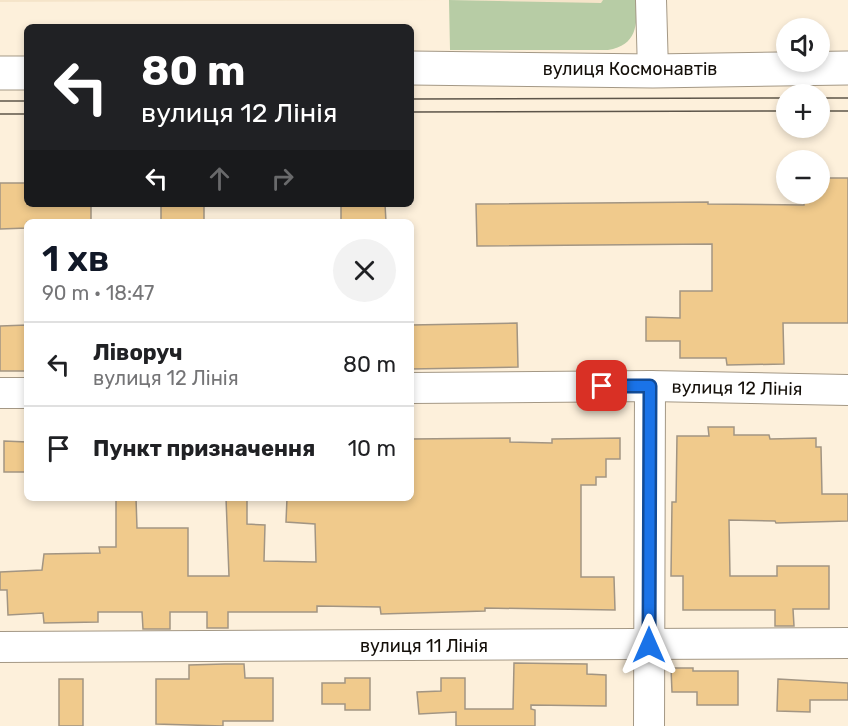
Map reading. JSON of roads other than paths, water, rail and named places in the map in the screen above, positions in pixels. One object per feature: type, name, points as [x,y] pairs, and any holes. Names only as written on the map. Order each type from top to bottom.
[{"type":"main road","name":"вулиця Космонавтів","points":[[414,68],[653,71],[848,68]]},
{"type":"main road","points":[[0,73],[24,73]]},
{"type":"street","points":[[651,0],[653,71]]},
{"type":"street","points":[[649,726],[650,386]]},
{"type":"street","name":"вулиця 12 Лінія","points":[[414,388],[650,386],[848,390]]},
{"type":"street","points":[[0,393],[24,393]]},
{"type":"street","name":"вулиця 11 Лінія","points":[[0,647],[848,644]]},
{"type":"tram line","points":[[414,99],[776,98]]},
{"type":"tram line","points":[[830,98],[848,98]]},
{"type":"tram line","points":[[0,101],[24,101]]},
{"type":"tram line","points":[[414,112],[776,111]]},
{"type":"tram line","points":[[830,111],[848,111]]},
{"type":"tram line","points":[[0,114],[24,114]]}]
